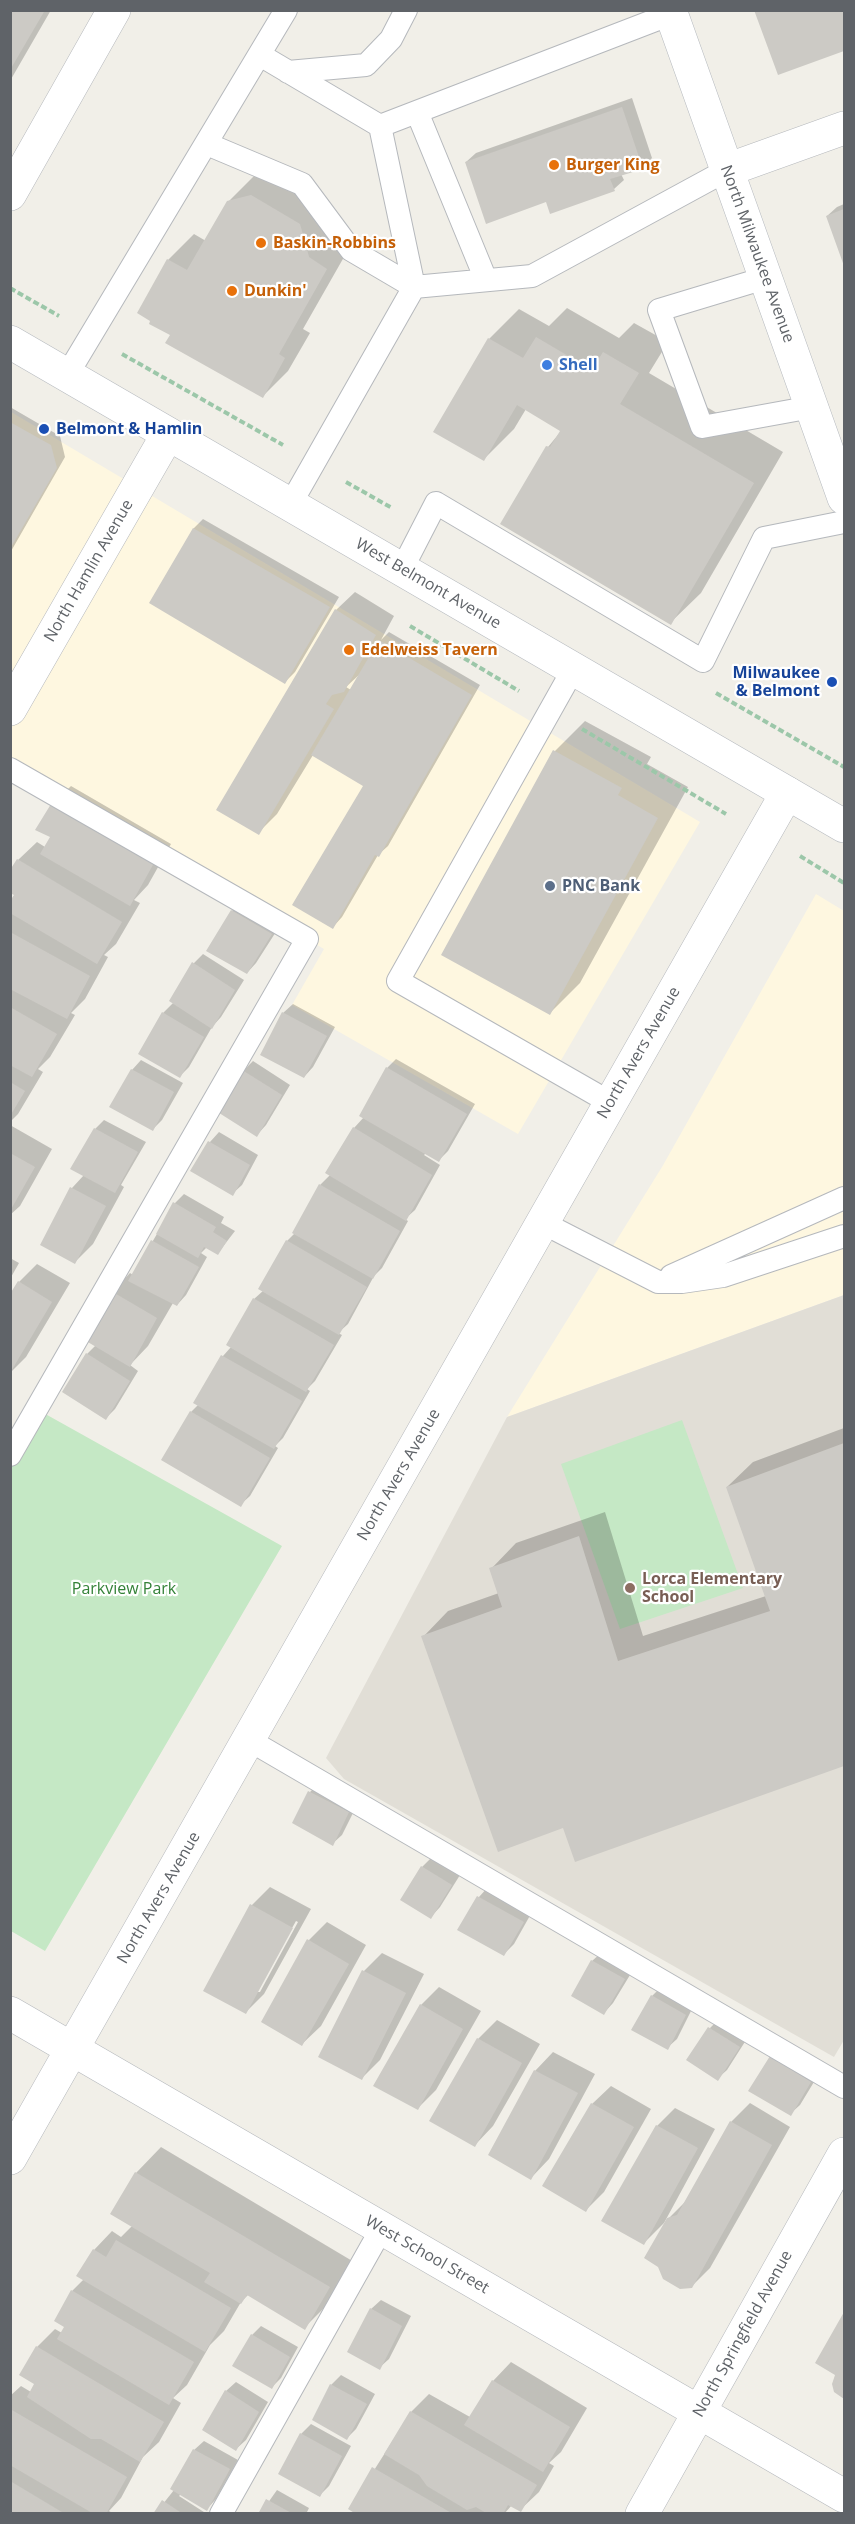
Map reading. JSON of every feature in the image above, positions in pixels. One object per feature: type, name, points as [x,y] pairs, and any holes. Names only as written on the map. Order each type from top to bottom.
[{"type":"street","points":[[10,194],[114,10]]},
{"type":"street","name":"North Milwaukee Avenue","points":[[671,12],[844,498]]},
{"type":"street","points":[[727,170],[844,128]]},
{"type":"street","name":"West Belmont Avenue","points":[[10,342],[844,826]]},
{"type":"street","name":"North Hamlin Avenue","points":[[10,709],[168,434]]},
{"type":"street","name":"North Avers Avenue","points":[[10,2158],[787,793]]},
{"type":"street","name":"West School Street","points":[[10,2013],[844,2496]]},
{"type":"street","name":"North Springfield Avenue","points":[[642,2514],[844,2154]]},
{"type":"lane","points":[[67,375],[286,10]]},
{"type":"lane","points":[[288,72],[366,65],[391,39],[406,10]]},
{"type":"lane","points":[[380,126],[671,12]]},
{"type":"lane","points":[[260,55],[380,126],[414,287],[290,504]]},
{"type":"lane","points":[[417,112],[486,280]]},
{"type":"lane","points":[[207,144],[302,184],[351,250],[414,287],[532,276],[727,170]]},
{"type":"lane","points":[[765,278],[659,310],[702,427],[812,407]]},
{"type":"lane","points":[[402,569],[436,503],[704,661],[764,538],[844,522]]},
{"type":"lane","points":[[574,668],[398,981],[611,1103]]},
{"type":"lane","points":[[10,769],[307,939],[10,1455]]},
{"type":"lane","points":[[658,1282],[844,1198]]},
{"type":"lane","points":[[543,1222],[658,1282],[682,1282],[723,1276],[844,1236]]},
{"type":"lane","points":[[249,1740],[844,2087]]},
{"type":"lane","points":[[221,2514],[382,2228]]},
{"type":"path","points":[[10,288],[56,314]]},
{"type":"path","points":[[114,349],[275,441]]},
{"type":"path","points":[[407,624],[714,807]]},
{"type":"path","points":[[825,871],[844,883]]},
{"type":"shaded area","points":[[11,412],[700,822],[518,1134],[292,1005],[324,949],[11,766]]},
{"type":"shaded area","points":[[816,894],[844,911],[844,1295],[507,1417],[662,1167]]},
{"type":"shaded area","name":"Lorca Elementary School","points":[[844,1295],[844,2040],[834,2057],[344,1779],[326,1758],[507,1417]]},
{"type":"green space","name":"Parkview Park","points":[[40,1411],[282,1546],[45,1951],[11,1931],[11,1462]]},
{"type":"green space","points":[[682,1420],[743,1588],[620,1629],[561,1464]]},
{"type":"building","points":[[10,10],[45,10],[10,70]]},
{"type":"building","points":[[754,10],[844,10],[844,51],[778,75]]},
{"type":"building","name":"Burger King","points":[[622,107],[643,169],[610,179],[615,191],[550,214],[546,202],[486,224],[465,162]]},
{"type":"building","name":"Dunkin'","points":[[251,195],[300,224],[309,257],[327,269],[279,354],[285,358],[263,398],[165,343],[170,335],[149,324],[150,321],[137,313],[167,259],[187,270],[227,201]]},
{"type":"building","points":[[844,209],[844,266],[826,216]]},
{"type":"building","name":"Shell","points":[[536,337],[592,370],[603,352],[639,373],[620,404],[754,483],[671,625],[500,524],[546,446],[550,447],[560,431],[517,405],[484,461],[433,432],[488,338],[523,358]]},
{"type":"building","points":[[10,422],[51,445],[57,468],[10,549]]},
{"type":"building","points":[[193,528],[330,607],[285,684],[149,603]]},
{"type":"building","points":[[335,609],[376,635],[344,692],[332,695],[326,704],[334,709],[259,835],[216,810]]},
{"type":"building","points":[[379,640],[472,695],[379,857],[375,855],[333,929],[292,905],[363,786],[311,755]]},
{"type":"building","name":"PNC Bank","points":[[553,750],[622,788],[618,795],[658,818],[550,1015],[441,955]]},
{"type":"building","points":[[51,804],[154,863],[130,906],[40,854],[50,837],[35,830]]},
{"type":"building","points":[[17,859],[122,922],[97,964],[10,913],[10,901],[14,895],[10,893],[10,870]]},
{"type":"building","points":[[231,910],[272,934],[247,974],[206,951]]},
{"type":"building","points":[[10,932],[90,976],[67,1019],[10,989]]},
{"type":"building","points":[[192,962],[235,990],[212,1029],[169,1001]]},
{"type":"building","points":[[10,1007],[57,1034],[32,1077],[10,1065]]},
{"type":"building","points":[[162,1012],[204,1037],[180,1078],[138,1054]]},
{"type":"building","points":[[282,1012],[327,1036],[304,1078],[260,1055]]},
{"type":"building","points":[[386,1067],[467,1114],[439,1162],[359,1116]]},
{"type":"building","points":[[131,1069],[174,1092],[153,1131],[109,1107]]},
{"type":"building","points":[[242,1070],[282,1095],[257,1137],[216,1111]]},
{"type":"building","points":[[10,1082],[25,1091],[10,1116]]},
{"type":"building","points":[[353,1127],[432,1175],[406,1221],[325,1173]]},
{"type":"building","points":[[94,1128],[138,1152],[115,1193],[70,1169]]},
{"type":"building","points":[[208,1141],[250,1165],[233,1196],[190,1171]]},
{"type":"building","points":[[10,1153],[35,1167],[10,1211]]},
{"type":"building","points":[[319,1184],[400,1231],[373,1279],[292,1233]]},
{"type":"building","points":[[70,1187],[106,1206],[75,1264],[40,1245]]},
{"type":"building","points":[[173,1202],[216,1227],[213,1232],[227,1241],[218,1255],[204,1247],[198,1258],[156,1234]]},
{"type":"building","points":[[151,1240],[199,1267],[177,1306],[128,1281]]},
{"type":"building","points":[[286,1240],[367,1287],[339,1335],[258,1289]]},
{"type":"building","points":[[18,1281],[52,1302],[10,1373],[10,1294]]},
{"type":"building","points":[[111,1291],[157,1318],[130,1367],[81,1338]]},
{"type":"building","points":[[253,1298],[334,1345],[306,1392],[226,1345]]},
{"type":"building","points":[[86,1353],[130,1381],[106,1420],[62,1392]]},
{"type":"building","points":[[221,1355],[302,1401],[274,1449],[193,1403]]},
{"type":"building","points":[[190,1411],[270,1458],[241,1507],[161,1460]]},
{"type":"building","name":"Lorca Elementary School","points":[[844,1443],[844,1766],[575,1862],[563,1828],[498,1852],[421,1636],[502,1607],[489,1568],[579,1536],[618,1661],[770,1611],[726,1487]]},
{"type":"building","points":[[308,1791],[349,1812],[333,1846],[292,1823]]},
{"type":"building","points":[[421,1866],[452,1885],[431,1919],[400,1900]]},
{"type":"building","points":[[477,1896],[524,1922],[504,1956],[457,1930]]},
{"type":"building","points":[[250,1904],[293,1928],[246,2014],[203,1991]]},
{"type":"building","points":[[307,1939],[349,1964],[302,2046],[261,2022]]},
{"type":"building","points":[[591,1960],[625,1979],[604,2015],[571,1996]]},
{"type":"building","points":[[362,1970],[406,1993],[362,2080],[318,2057]]},
{"type":"building","points":[[651,1995],[686,2015],[668,2050],[631,2030]]},
{"type":"building","points":[[420,2004],[463,2029],[418,2110],[373,2086]]},
{"type":"building","points":[[708,2027],[740,2047],[718,2081],[686,2060]]},
{"type":"building","points":[[477,2038],[522,2063],[475,2147],[429,2121]]},
{"type":"building","points":[[770,2056],[811,2082],[791,2116],[748,2091]]},
{"type":"building","points":[[534,2070],[578,2093],[531,2180],[488,2155]]},
{"type":"building","points":[[591,2103],[634,2127],[586,2212],[542,2186]]},
{"type":"building","points":[[730,2121],[772,2145],[692,2288],[680,2289],[663,2279],[658,2267],[644,2258],[667,2218],[677,2215]]},
{"type":"building","points":[[656,2125],[698,2148],[644,2245],[601,2221]]},
{"type":"building","points":[[135,2172],[330,2287],[305,2330],[247,2295],[241,2304],[204,2282],[210,2273],[110,2214]]},
{"type":"building","points":[[116,2240],[231,2308],[205,2352],[76,2276],[93,2249],[106,2257]]},
{"type":"building","points":[[71,2290],[194,2362],[169,2405],[57,2339],[64,2327],[54,2321]]},
{"type":"building","points":[[370,2308],[402,2326],[380,2370],[347,2352]]},
{"type":"building","points":[[844,2312],[844,2399],[834,2392],[832,2384],[835,2375],[815,2363]]},
{"type":"building","points":[[251,2334],[290,2357],[272,2389],[232,2366]]},
{"type":"building","points":[[36,2346],[164,2422],[140,2462],[101,2439],[91,2439],[27,2397],[34,2384],[19,2375]]},
{"type":"building","points":[[492,2380],[570,2427],[543,2472],[464,2425]]},
{"type":"building","points":[[330,2384],[367,2404],[347,2440],[312,2420]]},
{"type":"building","points":[[225,2390],[259,2412],[236,2451],[202,2430]]},
{"type":"building","points":[[10,2409],[127,2477],[106,2514],[94,2514],[10,2465]]},
{"type":"building","points":[[410,2411],[537,2485],[521,2512],[508,2505],[503,2514],[488,2514],[476,2507],[467,2510],[427,2486],[419,2475],[384,2454]]},
{"type":"building","points":[[300,2433],[342,2456],[320,2497],[278,2474]]},
{"type":"building","points":[[193,2449],[230,2469],[207,2511],[170,2489]]},
{"type":"building","points":[[372,2467],[453,2514],[356,2514],[348,2509]]},
{"type":"building","points":[[10,2481],[65,2514],[10,2514]]},
{"type":"building","points":[[266,2499],[293,2514],[258,2514]]},
{"type":"building","points":[[162,2500],[183,2514],[153,2514]]},
{"type":"place","name":"Burger King","points":[[554,165]]},
{"type":"place","name":"Baskin-Robbins","points":[[261,243]]},
{"type":"place","name":"Dunkin'","points":[[232,291]]},
{"type":"place","name":"Shell","points":[[547,365]]},
{"type":"place","name":"Belmont & Hamlin","points":[[44,429]]},
{"type":"place","name":"Edelweiss Tavern","points":[[349,650]]},
{"type":"place","name":"Milwaukee & Belmont","points":[[832,682]]},
{"type":"place","name":"PNC Bank","points":[[550,886]]},
{"type":"place","name":"Lorca Elementary School","points":[[630,1588]]}]
